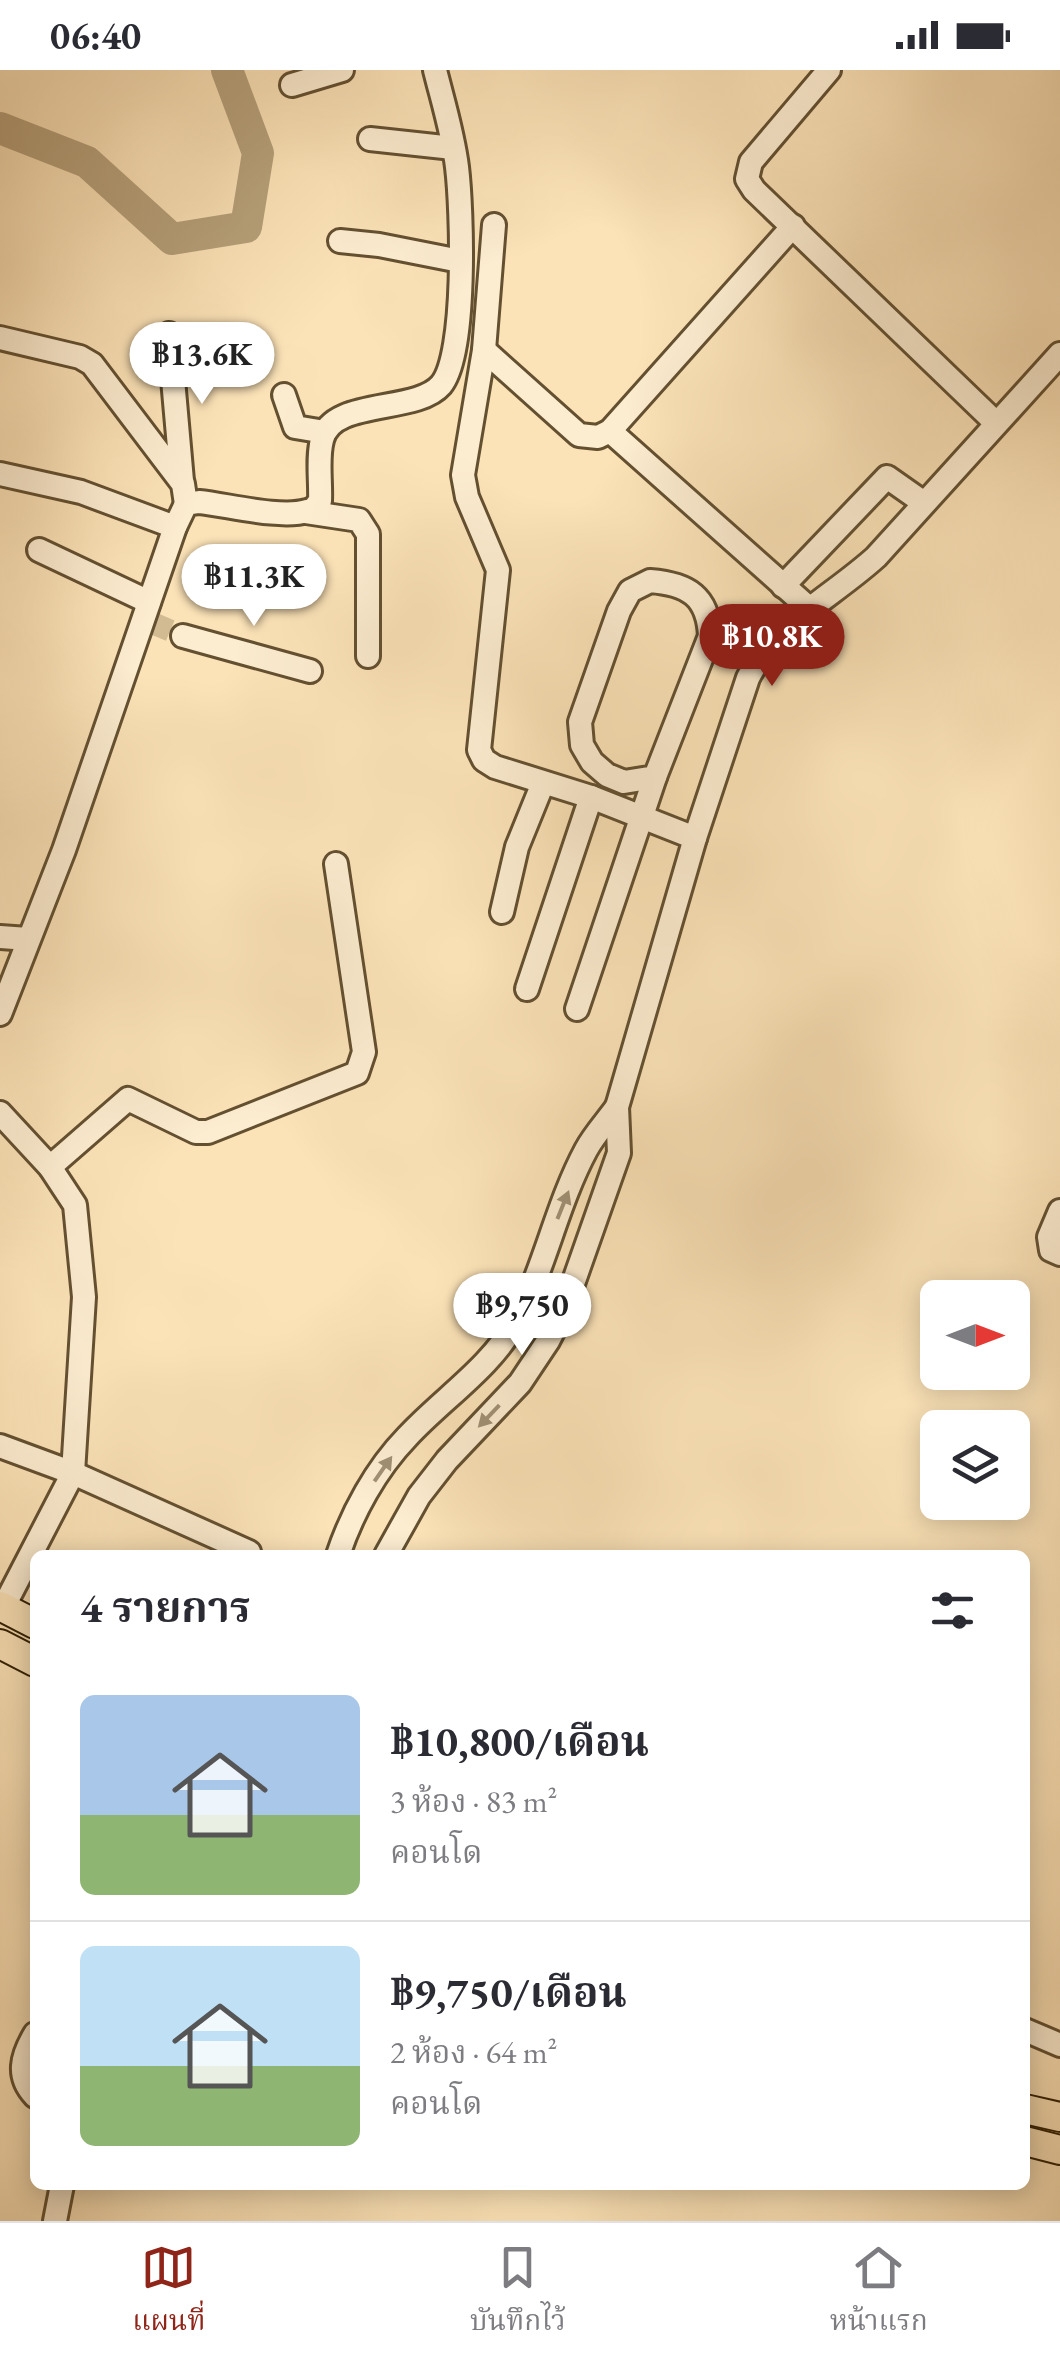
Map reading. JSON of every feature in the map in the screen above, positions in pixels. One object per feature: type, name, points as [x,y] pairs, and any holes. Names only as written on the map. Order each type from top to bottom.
[{"type":"main road","points":[[2,1607],[30,1621]]},
{"type":"main road","points":[[0,1644],[30,1659]]},
{"type":"main road","points":[[1030,2110],[1060,2117]]},
{"type":"main road","points":[[1030,2142],[1060,2150]]},
{"type":"street","points":[[292,85],[342,70]]},
{"type":"street","points":[[306,512],[320,501],[321,441],[331,423],[343,416],[420,398],[440,388],[452,368],[461,284],[457,166],[435,70]]},
{"type":"street","points":[[829,70],[747,171],[747,179],[996,423]]},
{"type":"street","points":[[370,139],[453,148]]},
{"type":"street","points":[[494,225],[484,350],[463,474],[467,497],[498,570],[479,750],[484,760],[496,767],[695,838]]},
{"type":"street","points":[[484,350],[579,434],[598,437],[610,431],[793,226]]},
{"type":"street","points":[[340,241],[460,261]]},
{"type":"street","points":[[0,1014],[148,615],[184,494],[169,334]]},
{"type":"street","points":[[0,338],[92,364],[184,494],[199,502],[359,520],[368,534],[368,656]]},
{"type":"street","points":[[389,1550],[419,1496],[447,1460],[520,1384],[548,1342],[562,1312],[619,1153],[618,1108],[695,838],[748,678],[760,655],[876,557],[1060,354]]},
{"type":"street","points":[[284,395],[295,427],[325,432]]},
{"type":"street","points":[[610,431],[810,609]]},
{"type":"street","points":[[0,474],[81,492],[174,527]]},
{"type":"street","points":[[783,586],[887,477],[924,503]]},
{"type":"street","points":[[39,550],[148,615]]},
{"type":"street","points":[[577,1009],[655,778],[710,636],[709,616],[696,595],[675,583],[650,581],[630,592],[619,612],[580,722],[582,745],[592,762],[607,775],[624,782],[655,778]]},
{"type":"street","points":[[184,636],[310,671]]},
{"type":"street","points":[[616,808],[624,782]]},
{"type":"street","points":[[502,912],[517,847],[543,783]]},
{"type":"street","points":[[526,990],[591,798]]},
{"type":"street","points":[[50,1167],[128,1099],[196,1132],[208,1132],[357,1073],[364,1052],[336,864]]},
{"type":"street","points":[[0,936],[28,939]]},
{"type":"street","points":[[340,1550],[348,1527],[397,1449],[492,1354],[516,1322],[586,1148],[618,1108]]},
{"type":"street","points":[[0,1113],[50,1167],[75,1205],[84,1297],[73,1473],[32,1550]]},
{"type":"street","points":[[1060,1210],[1049,1236],[1051,1250],[1060,1254]]},
{"type":"street","points":[[0,1446],[73,1473],[245,1550]]},
{"type":"street","points":[[2,1607],[30,1554]]},
{"type":"street","points":[[1030,2032],[1060,2045]]},
{"type":"street","points":[[30,2043],[22,2058],[23,2076],[30,2086]]},
{"type":"street","points":[[55,2221],[61,2190]]},
{"type":"waterway","points":[[0,128],[87,162],[172,239],[246,227],[258,153],[227,70]]},
{"type":"tunnel","points":[[150,622],[183,636]]}]
